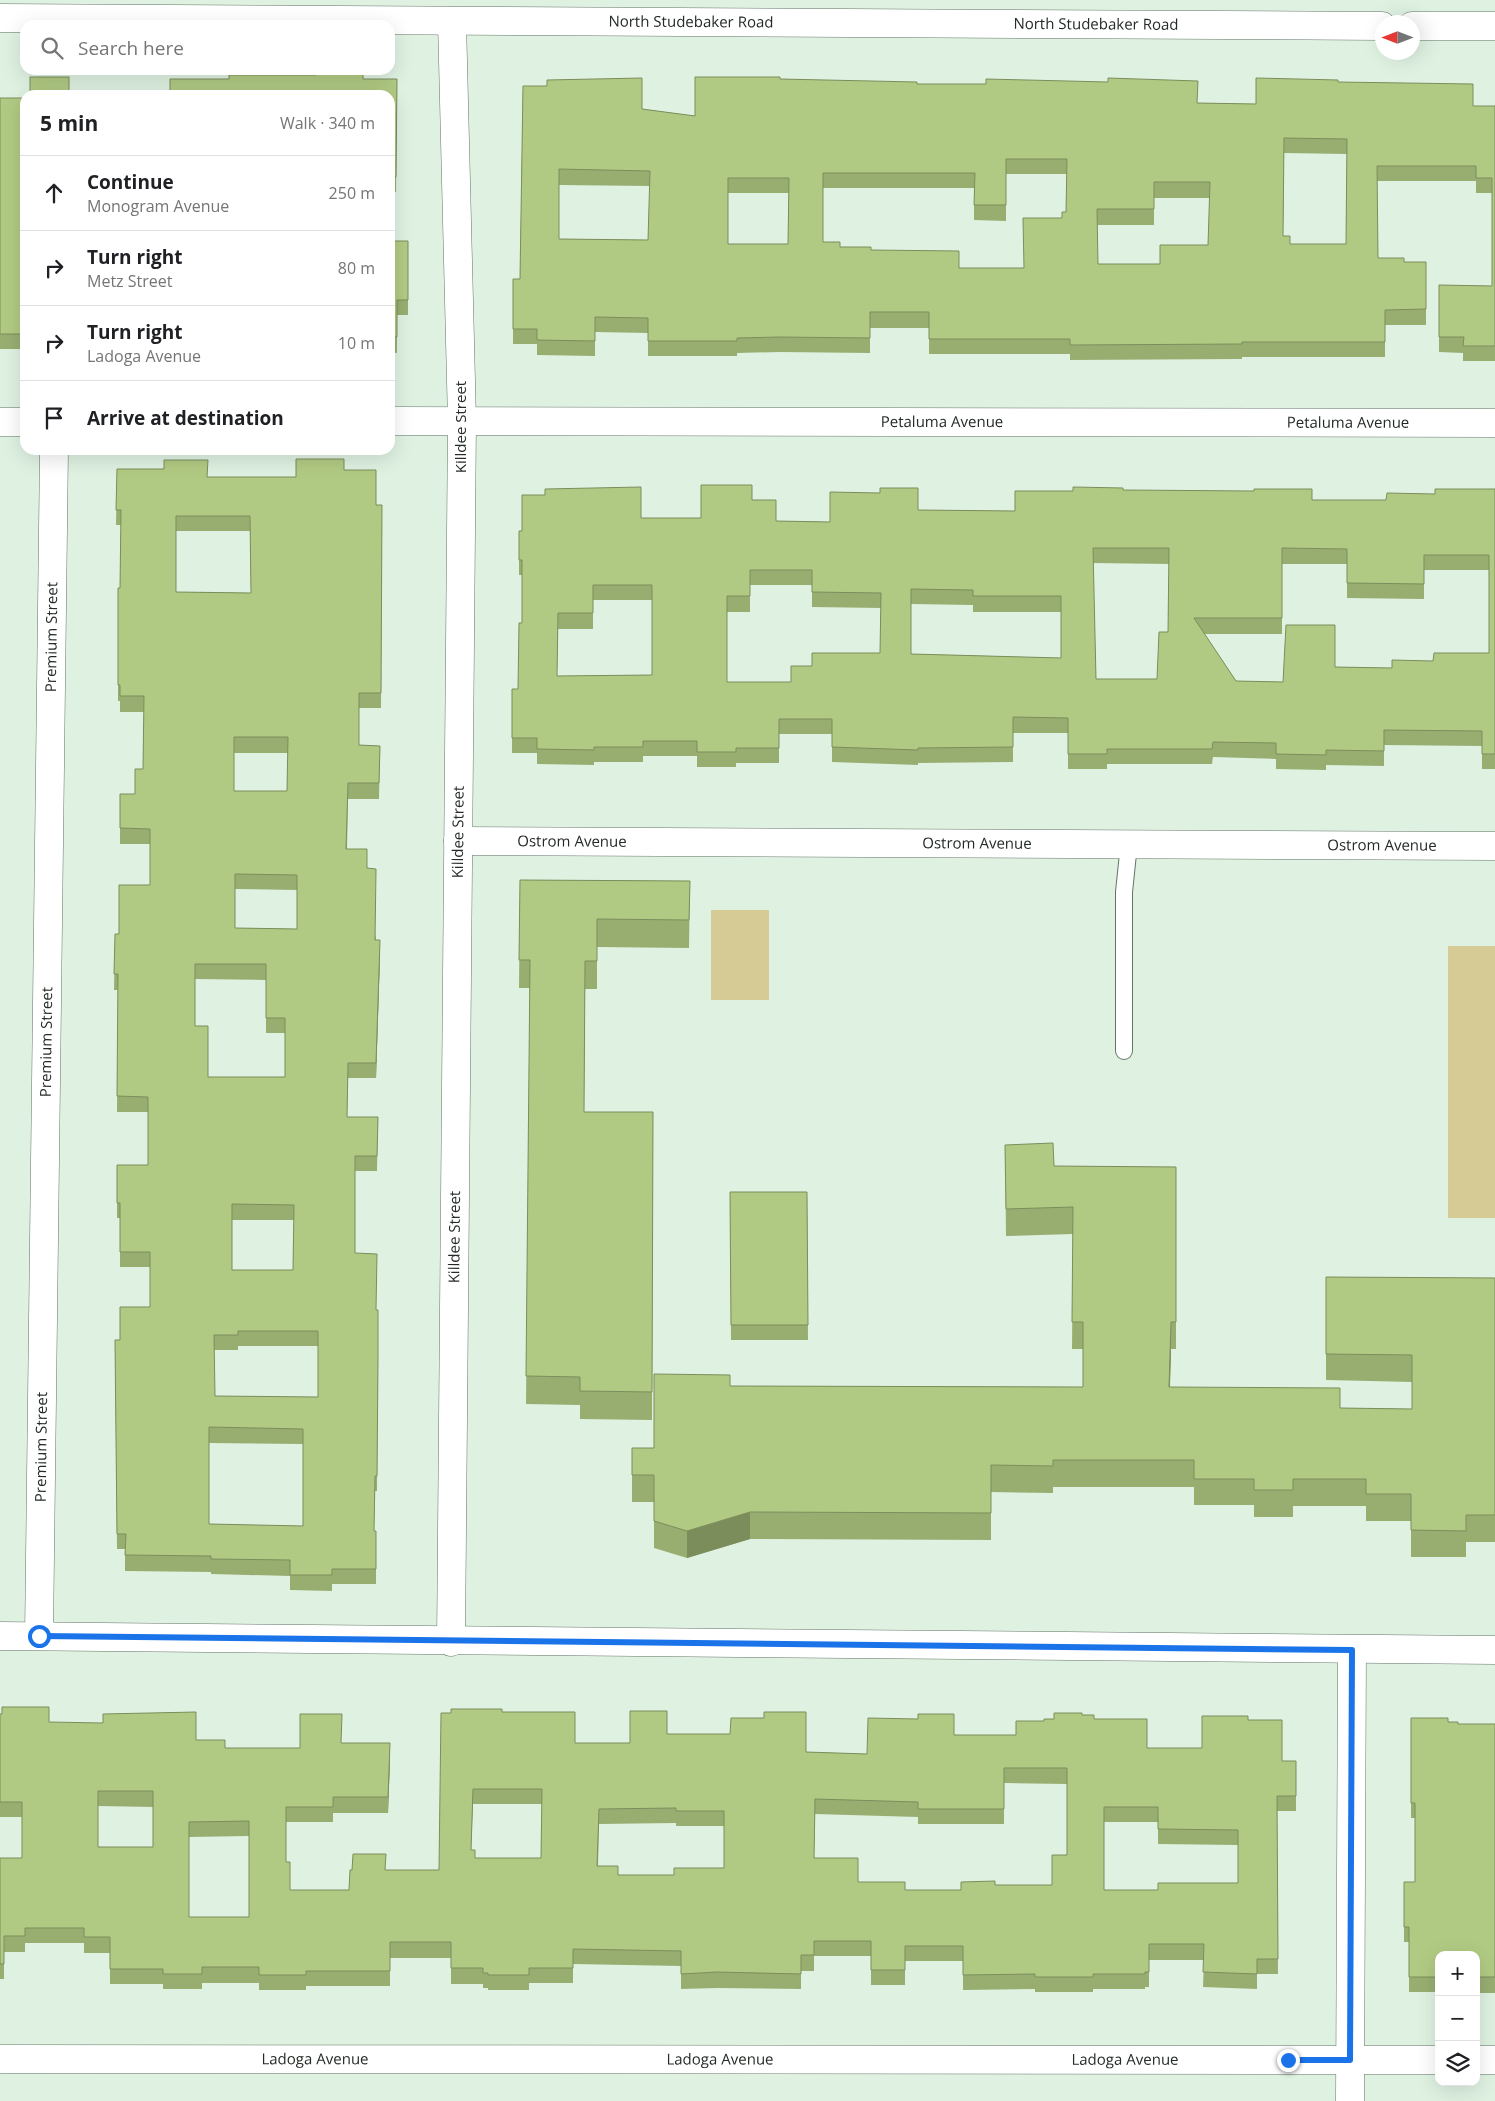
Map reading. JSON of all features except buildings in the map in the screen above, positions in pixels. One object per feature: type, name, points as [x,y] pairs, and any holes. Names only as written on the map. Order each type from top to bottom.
[{"type":"street","name":"North Studebaker Road","points":[[0,18],[301,20]]},
{"type":"street","name":"North Studebaker Road","points":[[395,21],[1375,26]]},
{"type":"street","name":"Killdee Street","points":[[451,1642],[462,421],[452,21]]},
{"type":"street","points":[[1420,26],[1495,26]]},
{"type":"street","name":"Petaluma Avenue","points":[[395,421],[1495,423]]},
{"type":"street","points":[[0,422],[20,422]]},
{"type":"street","name":"Premium Street","points":[[39,1636],[54,455]]},
{"type":"street","name":"Ostrom Avenue","points":[[458,841],[1495,846]]},
{"type":"street","points":[[0,1636],[451,1642],[1495,1650]]},
{"type":"street","points":[[1350,2101],[1352,1650]]},
{"type":"street","name":"Ladoga Avenue","points":[[0,2059],[1435,2060]]},
{"type":"street","points":[[1480,2060],[1495,2060]]},
{"type":"lane","points":[[1124,1052],[1124,892],[1129,844]]},
{"type":"shaded area","points":[[711,910],[769,910],[769,1000],[711,1000]]},
{"type":"shaded area","points":[[1448,946],[1495,946],[1495,1218],[1448,1218]]},
{"type":"route","points":[[39,1636],[451,1642],[1352,1650],[1350,2060],[1288,2060]]}]
